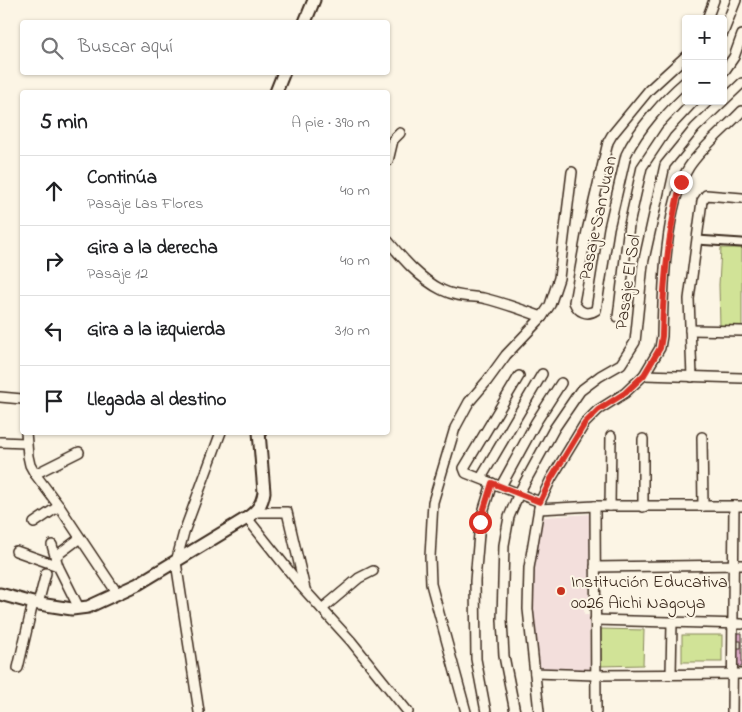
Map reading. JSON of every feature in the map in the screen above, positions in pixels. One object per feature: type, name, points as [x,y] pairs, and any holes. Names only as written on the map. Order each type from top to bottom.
[{"type":"street","points":[[306,20],[314,0]]},
{"type":"street","points":[[708,15],[714,0]]},
{"type":"street","points":[[727,23],[736,0]]},
{"type":"street","points":[[727,67],[734,57],[742,35]]},
{"type":"street","name":"Pasaje San Juan","points":[[682,60],[649,90],[608,142],[587,231],[574,302],[576,308],[584,312],[590,313],[596,310],[609,228],[626,155],[660,107],[682,85]]},
{"type":"street","points":[[277,90],[283,75]]},
{"type":"street","name":"Pasaje El Sol","points":[[515,712],[504,656],[502,620],[502,580],[506,530],[509,517],[519,494],[554,429],[580,391],[600,376],[621,364],[635,342],[644,264],[663,169],[695,128],[742,83]]},
{"type":"street","points":[[618,317],[629,225],[642,167],[666,130],[690,105]]},
{"type":"street","points":[[539,712],[528,609],[528,581],[539,506],[551,479],[585,423],[598,410],[625,393],[644,375],[660,348],[666,259],[672,216],[681,182],[696,158],[742,111]]},
{"type":"street","points":[[390,140],[400,133]]},
{"type":"street","points":[[466,712],[431,584],[430,557],[433,502],[455,428],[469,402],[506,355],[542,317],[550,305],[559,278],[572,172]]},
{"type":"street","points":[[692,377],[690,290],[703,198],[706,196],[742,198]]},
{"type":"street","points":[[697,240],[742,243]]},
{"type":"street","points":[[390,243],[401,257],[442,290],[460,296],[481,298],[506,304],[542,317]]},
{"type":"street","points":[[690,330],[742,331]]},
{"type":"street","points":[[481,478],[542,374]]},
{"type":"street","points":[[644,375],[742,378]]},
{"type":"street","points":[[519,376],[464,468],[466,474],[481,478],[519,494],[539,506],[738,506],[737,624],[732,674],[732,712]]},
{"type":"street","points":[[486,712],[476,659],[476,581],[480,522],[497,485],[561,383]]},
{"type":"street","points":[[0,397],[20,399]]},
{"type":"street","points":[[26,435],[30,465],[35,474],[59,506],[117,593]]},
{"type":"street","points":[[199,712],[176,562],[184,532],[220,435]]},
{"type":"street","points":[[0,594],[72,609],[88,607],[138,584],[176,562],[251,515],[262,502],[264,492],[258,435]]},
{"type":"street","points":[[610,506],[611,436]]},
{"type":"street","points":[[702,437],[703,506]]},
{"type":"street","points":[[643,507],[644,440]]},
{"type":"street","points":[[0,442],[26,443]]},
{"type":"street","points":[[35,474],[79,452]]},
{"type":"street","points":[[34,523],[59,506]]},
{"type":"street","points":[[595,506],[596,712]]},
{"type":"street","points":[[251,515],[287,512],[306,591]]},
{"type":"street","points":[[251,515],[306,591],[384,679],[408,712]]},
{"type":"street","points":[[57,561],[80,538]]},
{"type":"street","points":[[52,545],[57,561],[79,608]]},
{"type":"street","points":[[16,551],[57,561]]},
{"type":"street","points":[[595,567],[738,565]]},
{"type":"street","points":[[322,609],[359,578],[373,571]]},
{"type":"street","points":[[18,668],[46,573]]},
{"type":"street","points":[[595,620],[737,624]]},
{"type":"street","points":[[671,674],[672,622]]},
{"type":"street","points":[[535,673],[742,674]]},
{"type":"shaded area","name":"Institución Educativa 0026 Aichi Nagoya","points":[[590,514],[589,602],[586,602],[584,607],[584,615],[589,615],[590,669],[538,669],[532,580],[535,548],[544,517]]},
{"type":"green space","points":[[721,248],[742,248],[742,326],[720,326],[719,285]]},
{"type":"green space","points":[[601,629],[644,630],[643,665],[601,666]]},
{"type":"green space","points":[[682,635],[722,635],[722,662],[682,662]]},
{"type":"building","points":[[734,633],[742,633],[742,667],[734,667],[734,648],[741,648],[741,641],[734,641]]},
{"type":"place","name":"Institución Educativa 0026 Aichi Nagoya","points":[[561,591]]},
{"type":"route","points":[[480,522],[492,483],[540,502],[551,479],[585,423],[598,410],[625,393],[644,375],[660,348],[666,259],[672,216],[681,182]]}]
